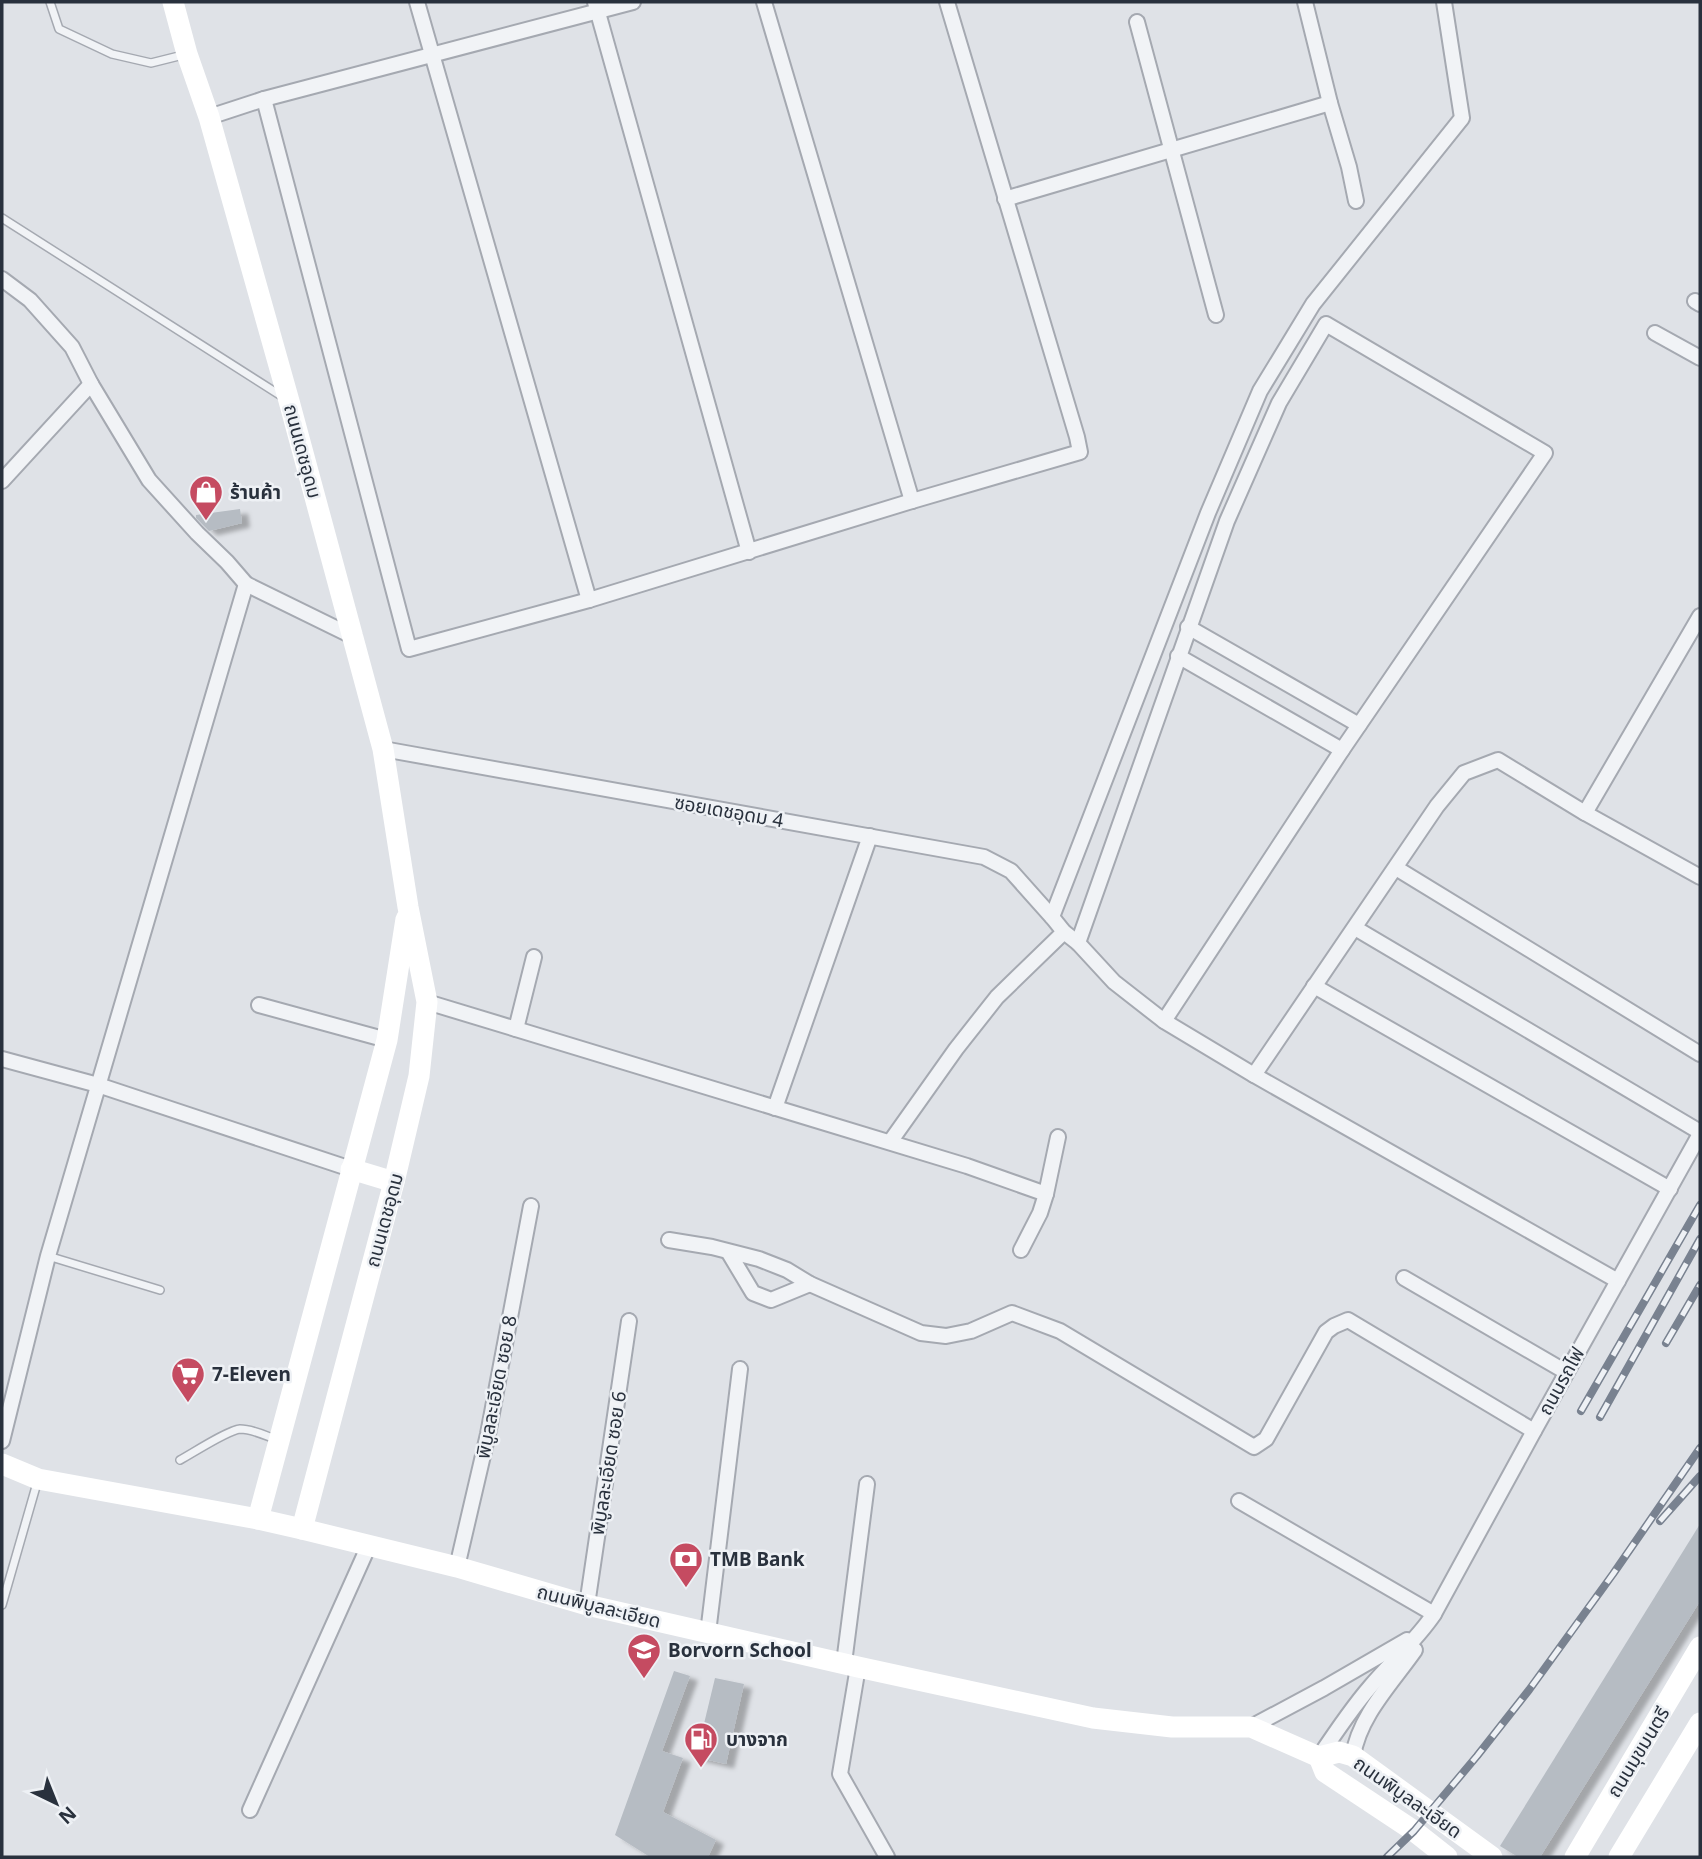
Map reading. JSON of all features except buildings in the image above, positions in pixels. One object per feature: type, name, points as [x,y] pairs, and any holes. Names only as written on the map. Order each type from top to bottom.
[{"type":"main road","name":"ถนนเดชอุดม","points":[[173,2],[187,54],[209,117],[289,401],[383,749],[408,906],[428,1002],[419,1076],[394,1182],[302,1529]]},
{"type":"main road","name":"ถนนเดชอุดม","points":[[258,1519],[387,1040],[408,906]]},
{"type":"main road","points":[[351,1169],[394,1182]]},
{"type":"main road","name":"ถนนพิบูลละเอียด","points":[[2,1464],[38,1479],[258,1519],[457,1567],[587,1605],[1093,1718],[1172,1727],[1251,1727],[1319,1757],[1339,1752],[1353,1756],[1492,1857]]},
{"type":"main road","name":"ถนนมุขมนตรี","points":[[1575,1857],[1700,1647]]},
{"type":"main road","name":"ถนนมุขมนตรี","points":[[1619,1857],[1700,1723]]},
{"type":"main road","name":"ถนนพิบูลละเอียด","points":[[1319,1757],[1325,1772],[1414,1831],[1447,1857]]},
{"type":"street","points":[[417,2],[589,600]]},
{"type":"street","points":[[209,117],[264,99],[433,55],[597,7],[633,2]]},
{"type":"street","points":[[764,2],[912,501]]},
{"type":"street","points":[[264,99],[409,649],[589,600],[1080,452],[947,2]]},
{"type":"street","points":[[1305,2],[1356,201]]},
{"type":"street","points":[[1052,917],[1208,513],[1260,391],[1313,304],[1462,118],[1444,2]]},
{"type":"street","points":[[597,7],[749,552]]},
{"type":"street","points":[[1137,22],[1216,315]]},
{"type":"street","points":[[1005,199],[1330,103]]},
{"type":"street","points":[[2,279],[30,300],[72,347],[149,480],[246,584],[354,637]]},
{"type":"street","points":[[1078,943],[1227,521],[1274,415],[1326,324],[1545,453],[1342,750],[1164,1021]]},
{"type":"street","points":[[1655,333],[1700,358]]},
{"type":"street","points":[[2,481],[91,384]]},
{"type":"street","points":[[2,1441],[48,1256],[246,584]]},
{"type":"street","points":[[1585,813],[1700,616]]},
{"type":"street","points":[[1188,627],[1359,725]]},
{"type":"street","points":[[1178,656],[1342,750]]},
{"type":"street","name":"ซอยเดชอุดม 4","points":[[383,749],[984,857],[1011,872],[1064,932],[1078,943],[1114,982],[1164,1021],[1618,1281]]},
{"type":"street","points":[[1254,1074],[1437,806],[1464,773],[1498,760],[1585,813],[1700,877]]},
{"type":"street","points":[[775,1108],[870,836]]},
{"type":"street","points":[[1396,867],[1700,1054]]},
{"type":"street","points":[[1354,928],[1700,1133]]},
{"type":"street","points":[[890,1142],[956,1049],[997,998],[1064,932]]},
{"type":"street","points":[[516,1029],[534,957]]},
{"type":"street","points":[[1314,986],[1670,1189]]},
{"type":"street","points":[[428,1002],[890,1142],[1046,1194]]},
{"type":"street","points":[[259,1005],[387,1040]]},
{"type":"street","points":[[2,1059],[98,1085],[351,1169]]},
{"type":"street","name":"ถนนรถไฟ","points":[[1353,1756],[1358,1736],[1374,1706],[1417,1646],[1700,1133]]},
{"type":"street","points":[[1021,1250],[1040,1213],[1058,1137]]},
{"type":"street","name":"พิบูลละเอียด ซอย 8","points":[[457,1567],[488,1434],[531,1206]]},
{"type":"street","points":[[669,1240],[712,1247],[758,1259],[921,1333],[946,1336],[971,1331],[1012,1313],[1060,1331],[1254,1447],[1266,1439],[1326,1332],[1334,1325],[1348,1320],[1534,1431]]},
{"type":"street","points":[[729,1253],[753,1293],[771,1300],[810,1284]]},
{"type":"street","points":[[1404,1278],[1566,1372]]},
{"type":"street","name":"พิบูลละเอียด ซอย 6","points":[[587,1605],[629,1321]]},
{"type":"street","points":[[708,1633],[740,1370]]},
{"type":"street","points":[[867,1485],[840,1774],[887,1857]]},
{"type":"street","points":[[1239,1500],[1434,1614]]},
{"type":"street","points":[[250,1811],[369,1545]]},
{"type":"street","name":"ถนนรถไฟ","points":[[1251,1727],[1424,1630]]},
{"type":"street","name":"ถนนรถไฟ","points":[[1319,1757],[1371,1685],[1424,1630]]},
{"type":"lane","points":[[50,2],[59,29],[112,54],[151,63],[187,54]]},
{"type":"lane","points":[[2,218],[289,401]]},
{"type":"lane","points":[[48,1256],[160,1290]]},
{"type":"lane","points":[[180,1460],[239,1429],[278,1440]]},
{"type":"lane","points":[[2,1605],[38,1479]]},
{"type":"railway","points":[[1581,1411],[1700,1205]]},
{"type":"railway","points":[[1600,1417],[1700,1239]]},
{"type":"railway","points":[[1666,1343],[1700,1285]]},
{"type":"railway","points":[[1387,1857],[1414,1831],[1529,1690],[1700,1448]]},
{"type":"railway","points":[[1660,1521],[1700,1476]]},
{"type":"place","name":"ร้านค้า","points":[[206,522]]},
{"type":"place","name":"7-Eleven","points":[[188,1404]]},
{"type":"place","name":"TMB Bank","points":[[686,1589]]},
{"type":"place","name":"Borvorn School","points":[[644,1680]]},
{"type":"place","name":"บางจาก","points":[[701,1769]]}]
